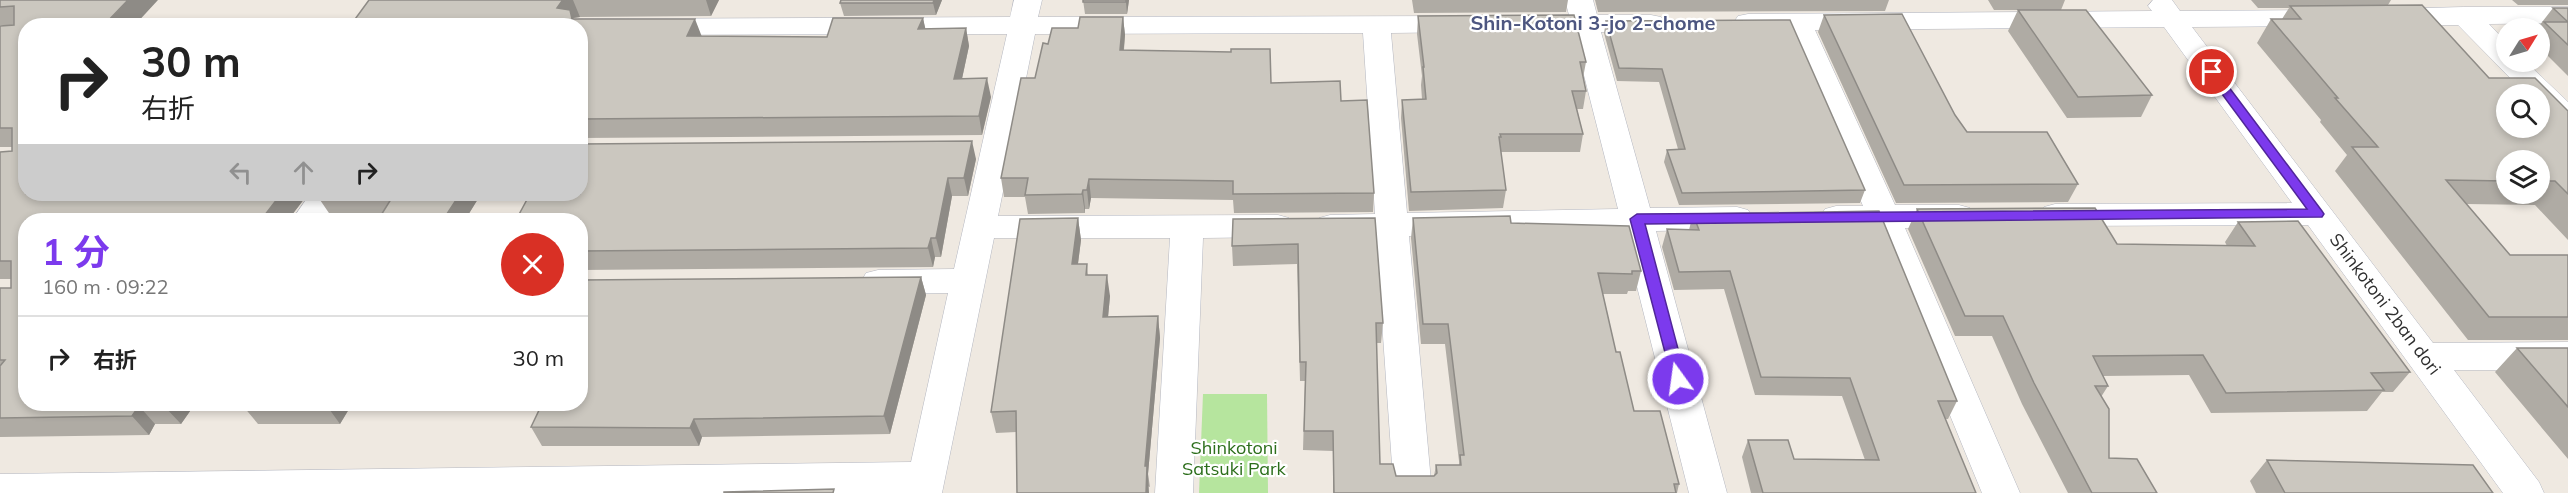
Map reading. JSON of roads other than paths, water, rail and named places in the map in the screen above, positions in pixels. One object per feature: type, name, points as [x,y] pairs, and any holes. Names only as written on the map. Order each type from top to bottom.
[{"type":"street","points":[[1727,22],[1798,22],[2165,10],[2355,17],[2568,15]]},
{"type":"street","name":"Shinkotoni 2ban dori","points":[[2165,10],[2525,493]]},
{"type":"street","points":[[588,27],[1025,13],[1376,24],[1498,24],[1582,12],[1680,23]]},
{"type":"street","points":[[1582,12],[1708,493]]},
{"type":"street","points":[[0,490],[925,486],[980,227],[985,148],[1025,13]]},
{"type":"street","points":[[2464,15],[2496,48]]},
{"type":"street","points":[[1798,22],[1884,216],[2001,493]]},
{"type":"street","points":[[1376,24],[1413,493]]},
{"type":"street","points":[[2520,72],[2568,119]]},
{"type":"street","points":[[2026,216],[2318,214]]},
{"type":"street","points":[[1802,217],[1991,216]]},
{"type":"street","points":[[980,227],[1392,225],[1766,218]]},
{"type":"street","points":[[1174,493],[1187,227]]},
{"type":"street","points":[[851,282],[969,281]]},
{"type":"street","points":[[2424,357],[2568,356]]},
{"type":"district","name":"Shin-Kotoni 3-jo 2-chome","points":[[1593,23]]},
{"type":"park label","name":"Shinkotoni Satsuki Park","points":[[1234,458]]}]
